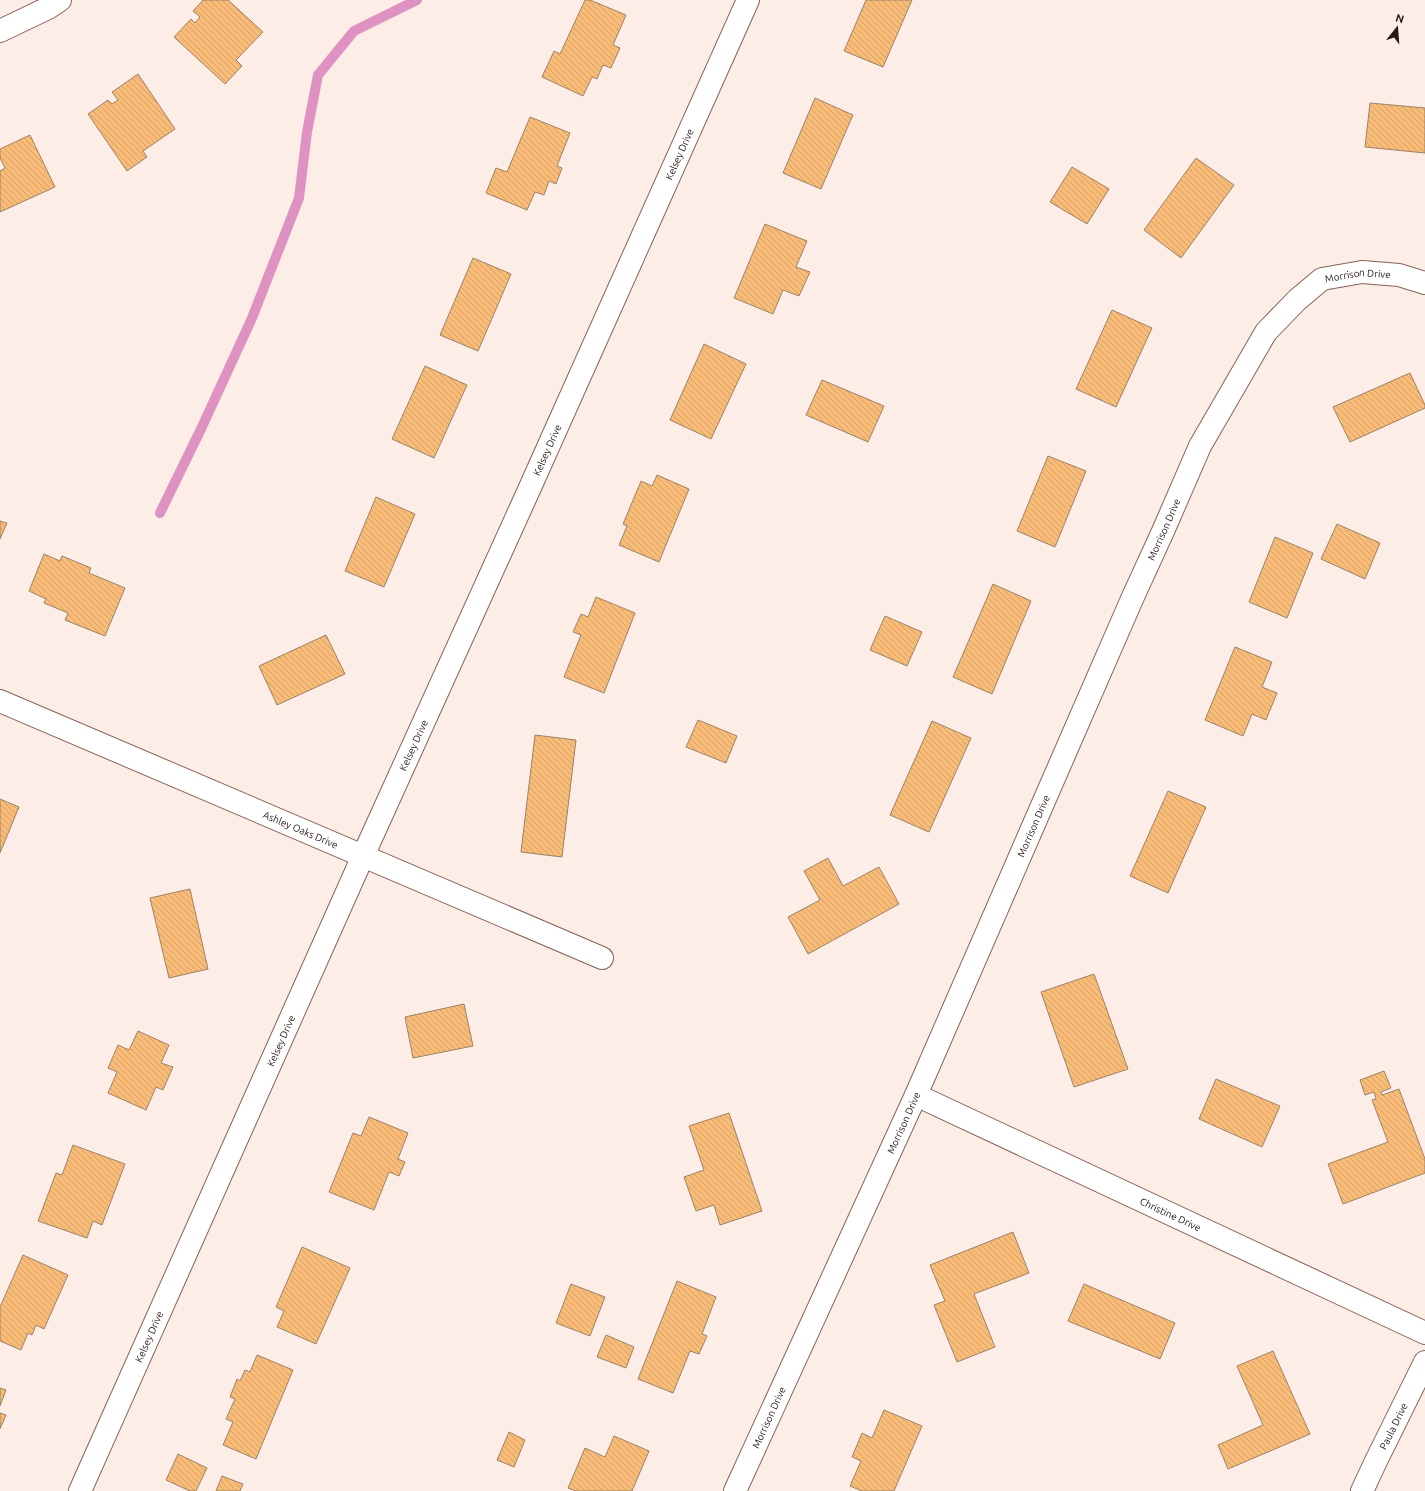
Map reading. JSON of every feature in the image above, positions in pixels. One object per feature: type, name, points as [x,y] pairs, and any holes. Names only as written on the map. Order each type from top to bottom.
[{"type":"street","points":[[0,31],[48,8],[60,0]]},
{"type":"street","name":"Kelsey Drive","points":[[80,1491],[363,856],[525,499],[748,0]]},
{"type":"street","name":"Morrison Drive","points":[[735,1491],[916,1095],[1200,446],[1266,332],[1297,300],[1322,279],[1362,272],[1399,275],[1425,283]]},
{"type":"street","name":"Ashley Oaks Drive","points":[[0,701],[602,958]]},
{"type":"street","name":"Christine Drive","points":[[916,1095],[1425,1333]]},
{"type":"street","name":"Paula Drive","points":[[1362,1491],[1425,1362]]},
{"type":"building","points":[[203,0],[228,0],[263,32],[236,60],[242,66],[225,84],[174,37],[191,19],[195,23],[200,17],[193,11]]},
{"type":"building","points":[[585,0],[590,0],[626,15],[613,45],[620,48],[611,68],[603,65],[597,79],[592,77],[583,96],[542,77],[554,51],[560,54]]},
{"type":"building","points":[[866,0],[912,0],[883,67],[844,51]]},
{"type":"building","points":[[138,74],[175,129],[143,151],[147,157],[127,171],[88,114],[108,100],[112,104],[118,100],[112,92]]},
{"type":"building","points":[[815,98],[853,115],[821,189],[783,173]]},
{"type":"building","points":[[1370,103],[1425,108],[1425,153],[1365,147]]},
{"type":"building","points":[[530,117],[570,133],[557,166],[562,168],[556,184],[549,181],[544,195],[535,192],[527,210],[486,193],[496,168],[507,172]]},
{"type":"building","points":[[30,135],[55,187],[0,212],[0,171],[5,168],[0,158],[0,149]]},
{"type":"building","points":[[1196,158],[1234,185],[1181,258],[1144,230]]},
{"type":"building","points":[[1072,167],[1109,189],[1087,224],[1050,202]]},
{"type":"building","points":[[765,224],[807,241],[796,267],[810,272],[799,296],[783,290],[773,314],[734,298]]},
{"type":"building","points":[[473,258],[511,274],[478,351],[440,335]]},
{"type":"building","points":[[1112,310],[1152,328],[1116,407],[1076,389]]},
{"type":"building","points":[[704,344],[746,364],[711,439],[670,420]]},
{"type":"building","points":[[425,366],[467,385],[434,458],[392,439]]},
{"type":"building","points":[[1410,373],[1425,408],[1350,442],[1333,407]]},
{"type":"building","points":[[822,380],[884,406],[868,442],[806,415]]},
{"type":"building","points":[[1048,456],[1086,471],[1055,547],[1017,531]]},
{"type":"building","points":[[657,475],[689,489],[659,562],[619,545],[627,526],[623,524],[641,481],[652,486]]},
{"type":"building","points":[[376,497],[415,514],[384,587],[345,571]]},
{"type":"building","points":[[0,521],[7,523],[0,539]]},
{"type":"building","points":[[1337,524],[1380,543],[1365,579],[1321,559]]},
{"type":"building","points":[[1275,537],[1313,553],[1287,618],[1249,602]]},
{"type":"building","points":[[44,554],[60,561],[62,556],[91,568],[89,573],[125,588],[105,636],[65,620],[68,613],[44,603],[46,599],[29,591]]},
{"type":"building","points":[[993,584],[1031,601],[992,694],[953,677]]},
{"type":"building","points":[[596,597],[635,613],[604,693],[564,677],[581,635],[573,632],[581,614],[588,617]]},
{"type":"building","points":[[885,616],[922,632],[907,666],[870,650]]},
{"type":"building","points":[[326,635],[345,674],[277,705],[259,666]]},
{"type":"building","points":[[1235,647],[1272,662],[1262,687],[1277,693],[1266,720],[1252,714],[1243,736],[1205,720]]},
{"type":"building","points":[[698,720],[737,736],[726,763],[686,747]]},
{"type":"building","points":[[932,721],[971,738],[929,832],[890,815]]},
{"type":"building","points":[[535,735],[576,740],[562,857],[521,852]]},
{"type":"building","points":[[1168,791],[1206,807],[1168,893],[1130,876]]},
{"type":"building","points":[[0,799],[19,807],[0,853]]},
{"type":"building","points":[[828,858],[843,886],[879,867],[899,904],[808,954],[788,917],[820,900],[804,871]]},
{"type":"building","points":[[190,889],[208,969],[169,978],[150,898]]},
{"type":"building","points":[[1094,974],[1128,1069],[1074,1087],[1041,992]]},
{"type":"building","points":[[464,1004],[473,1046],[413,1058],[405,1017]]},
{"type":"building","points":[[138,1031],[169,1045],[161,1063],[173,1067],[163,1090],[156,1087],[146,1110],[108,1093],[117,1072],[108,1068],[118,1045],[129,1050]]},
{"type":"building","points":[[1384,1071],[1391,1088],[1381,1092],[1382,1095],[1399,1089],[1425,1159],[1425,1173],[1343,1204],[1328,1164],[1388,1142],[1372,1100],[1376,1099],[1374,1092],[1365,1095],[1360,1080]]},
{"type":"building","points":[[1216,1079],[1280,1106],[1262,1147],[1199,1119]]},
{"type":"building","points":[[729,1113],[762,1211],[720,1225],[714,1205],[696,1211],[684,1177],[704,1170],[689,1126]]},
{"type":"building","points":[[369,1117],[408,1133],[398,1159],[405,1162],[399,1176],[389,1172],[374,1210],[329,1192],[353,1133],[361,1136]]},
{"type":"building","points":[[73,1145],[125,1164],[102,1225],[93,1221],[87,1238],[38,1221],[56,1173],[62,1175]]},
{"type":"building","points":[[1013,1232],[1029,1273],[974,1294],[995,1347],[957,1362],[934,1305],[945,1301],[930,1265]]},
{"type":"building","points":[[302,1247],[350,1268],[316,1344],[277,1327],[284,1311],[276,1307]]},
{"type":"building","points":[[23,1255],[68,1275],[44,1329],[36,1325],[32,1335],[28,1333],[21,1350],[0,1341],[0,1307]]},
{"type":"building","points":[[677,1281],[716,1297],[702,1334],[707,1336],[699,1354],[690,1351],[673,1393],[638,1379]]},
{"type":"building","points":[[571,1284],[605,1297],[590,1336],[556,1323]]},
{"type":"building","points":[[1084,1284],[1175,1323],[1160,1359],[1068,1321]]},
{"type":"building","points":[[606,1335],[634,1347],[626,1368],[597,1357]]},
{"type":"building","points":[[1273,1351],[1310,1434],[1228,1469],[1218,1445],[1263,1425],[1237,1366]]},
{"type":"building","points":[[257,1355],[293,1370],[256,1459],[223,1445],[233,1422],[226,1419],[235,1399],[230,1397],[237,1379],[240,1381],[245,1370],[250,1372]]},
{"type":"building","points":[[0,1388],[6,1390],[0,1406]]},
{"type":"building","points":[[884,1410],[922,1426],[894,1491],[862,1491],[850,1486],[861,1461],[852,1457],[862,1433],[872,1438]]},
{"type":"building","points":[[0,1413],[6,1415],[0,1429]]},
{"type":"building","points":[[509,1432],[525,1440],[514,1467],[497,1460]]},
{"type":"building","points":[[614,1436],[649,1451],[632,1491],[576,1491],[568,1488],[585,1448],[605,1457]]},
{"type":"building","points":[[178,1454],[207,1468],[196,1491],[190,1491],[166,1480]]},
{"type":"building","points":[[222,1476],[243,1484],[240,1491],[216,1491]]},
{"type":"waterway","points":[[160,513],[201,429],[252,318],[299,198],[307,132],[318,75],[354,31],[417,0]]}]
